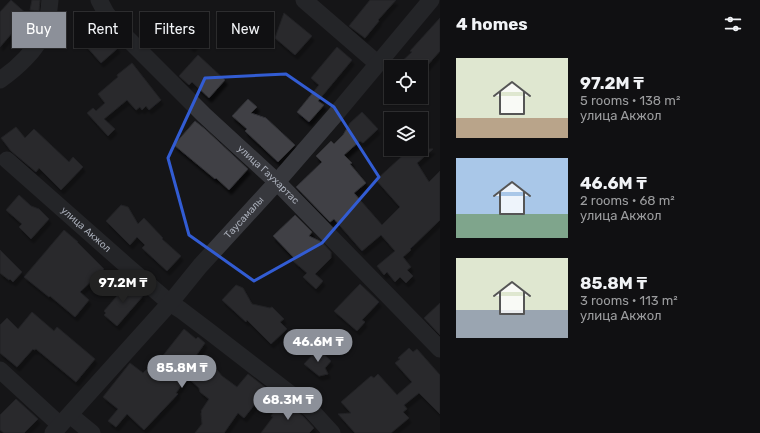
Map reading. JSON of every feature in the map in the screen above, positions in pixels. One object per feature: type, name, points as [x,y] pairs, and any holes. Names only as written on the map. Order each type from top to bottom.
[{"type":"street","points":[[0,80],[13,71],[32,52],[44,33],[50,0]]},
{"type":"street","name":"улица Гаухартас","points":[[99,0],[106,13],[123,34],[204,115],[277,182],[440,349]]},
{"type":"street","points":[[304,0],[378,64]]},
{"type":"street","name":"Таусамалы","points":[[61,424],[170,303],[200,266],[277,182],[431,0]]},
{"type":"street","name":"улица Акжол","points":[[7,160],[170,303],[187,314],[310,409],[332,433]]},
{"type":"street","points":[[0,370],[61,424],[92,433]]},
{"type":"highlighted area","points":[[286,74],[334,107],[379,177],[322,243],[254,281],[189,235],[168,158],[205,78]]},
{"type":"building","points":[[11,0],[24,12],[12,12],[12,33],[0,47],[0,12]]},
{"type":"building","points":[[32,0],[40,0],[39,11],[30,10]]},
{"type":"building","points":[[370,0],[396,0],[378,20],[379,21],[365,38],[349,26]]},
{"type":"building","points":[[284,13],[312,36],[295,55],[275,38]]},
{"type":"building","points":[[440,18],[440,51],[428,65],[428,60],[403,60],[412,52],[410,51]]},
{"type":"building","points":[[337,47],[352,60],[318,101],[324,105],[309,122],[297,112],[319,85],[311,78]]},
{"type":"building","points":[[88,48],[118,48],[101,63]]},
{"type":"building","points":[[198,55],[225,80],[209,98],[192,82],[189,85],[179,76]]},
{"type":"building","points":[[132,63],[161,100],[149,110],[146,106],[142,110],[140,107],[136,110],[127,100],[104,119],[115,129],[108,136],[87,113],[93,108],[96,111],[105,103],[98,94],[118,77],[117,75]]},
{"type":"building","points":[[248,99],[257,107],[251,113],[266,118],[295,145],[278,162],[245,131],[247,129],[232,116]]},
{"type":"building","points":[[362,112],[378,129],[363,143],[360,141],[344,155],[352,163],[350,164],[366,183],[354,193],[382,225],[400,207],[376,180],[402,156],[425,156],[417,163],[429,182],[440,171],[440,220],[403,257],[411,267],[407,270],[413,276],[406,283],[400,277],[395,282],[387,272],[384,275],[377,266],[395,251],[381,235],[362,251],[334,219],[330,222],[296,187],[322,162],[316,156],[331,141],[334,144],[343,135],[350,123]]},
{"type":"building","points":[[195,121],[248,169],[229,190],[174,145]]},
{"type":"building","points":[[16,127],[25,138],[34,129],[69,162],[73,157],[83,167],[61,190],[39,168],[36,172],[11,151],[1,138]]},
{"type":"building","points":[[428,149],[433,149],[428,153]]},
{"type":"building","points":[[19,195],[31,206],[39,209],[49,219],[31,239],[19,227],[22,224],[6,210]]},
{"type":"building","points":[[121,205],[128,207],[138,224],[144,218],[163,238],[162,239],[181,256],[167,271],[142,248],[145,245],[137,237],[130,245],[106,221]]},
{"type":"building","points":[[295,215],[312,232],[309,236],[322,242],[331,252],[331,258],[315,274],[323,281],[316,289],[303,277],[307,273],[293,261],[295,259],[273,236]]},
{"type":"building","points":[[64,230],[104,269],[80,292],[89,300],[75,317],[24,277]]},
{"type":"building","points":[[0,250],[22,272],[13,282],[0,273]]},
{"type":"building","points":[[128,283],[143,296],[117,326],[104,315],[106,313],[104,311]]},
{"type":"building","points":[[360,284],[379,302],[362,320],[365,322],[357,331],[334,311]]},
{"type":"building","points":[[236,285],[243,288],[252,304],[270,308],[272,307],[284,319],[280,322],[287,329],[271,344],[247,320],[246,322],[222,300]]},
{"type":"building","points":[[440,303],[440,335],[424,318]]},
{"type":"building","points":[[32,312],[54,331],[57,327],[95,359],[76,382],[36,349],[33,349],[17,367],[0,353],[0,325],[7,318],[18,329]]},
{"type":"building","points":[[184,329],[196,339],[198,337],[205,343],[193,360],[213,365],[222,376],[237,387],[248,374],[266,388],[244,418],[238,413],[224,433],[195,433],[202,424],[201,411],[209,399],[200,392],[199,388],[187,377],[176,393],[178,394],[144,430],[127,414],[116,427],[108,421],[118,409],[103,397],[130,363],[143,373],[147,369],[150,372]]},
{"type":"building","points":[[409,348],[413,352],[417,349],[440,375],[440,414],[419,393],[404,405],[407,409],[403,412],[409,418],[391,433],[355,433],[338,414],[351,413],[341,402],[371,376],[374,378],[378,374],[397,395],[412,382],[395,363],[400,359],[398,358]]},
{"type":"building","points":[[318,349],[331,361],[325,368],[328,374],[319,376],[304,364]]},
{"type":"building","points":[[16,399],[38,419],[24,433],[4,433],[0,430],[0,415]]},
{"type":"building","points":[[282,400],[303,416],[314,428],[309,433],[261,433],[273,417],[271,416]]}]
